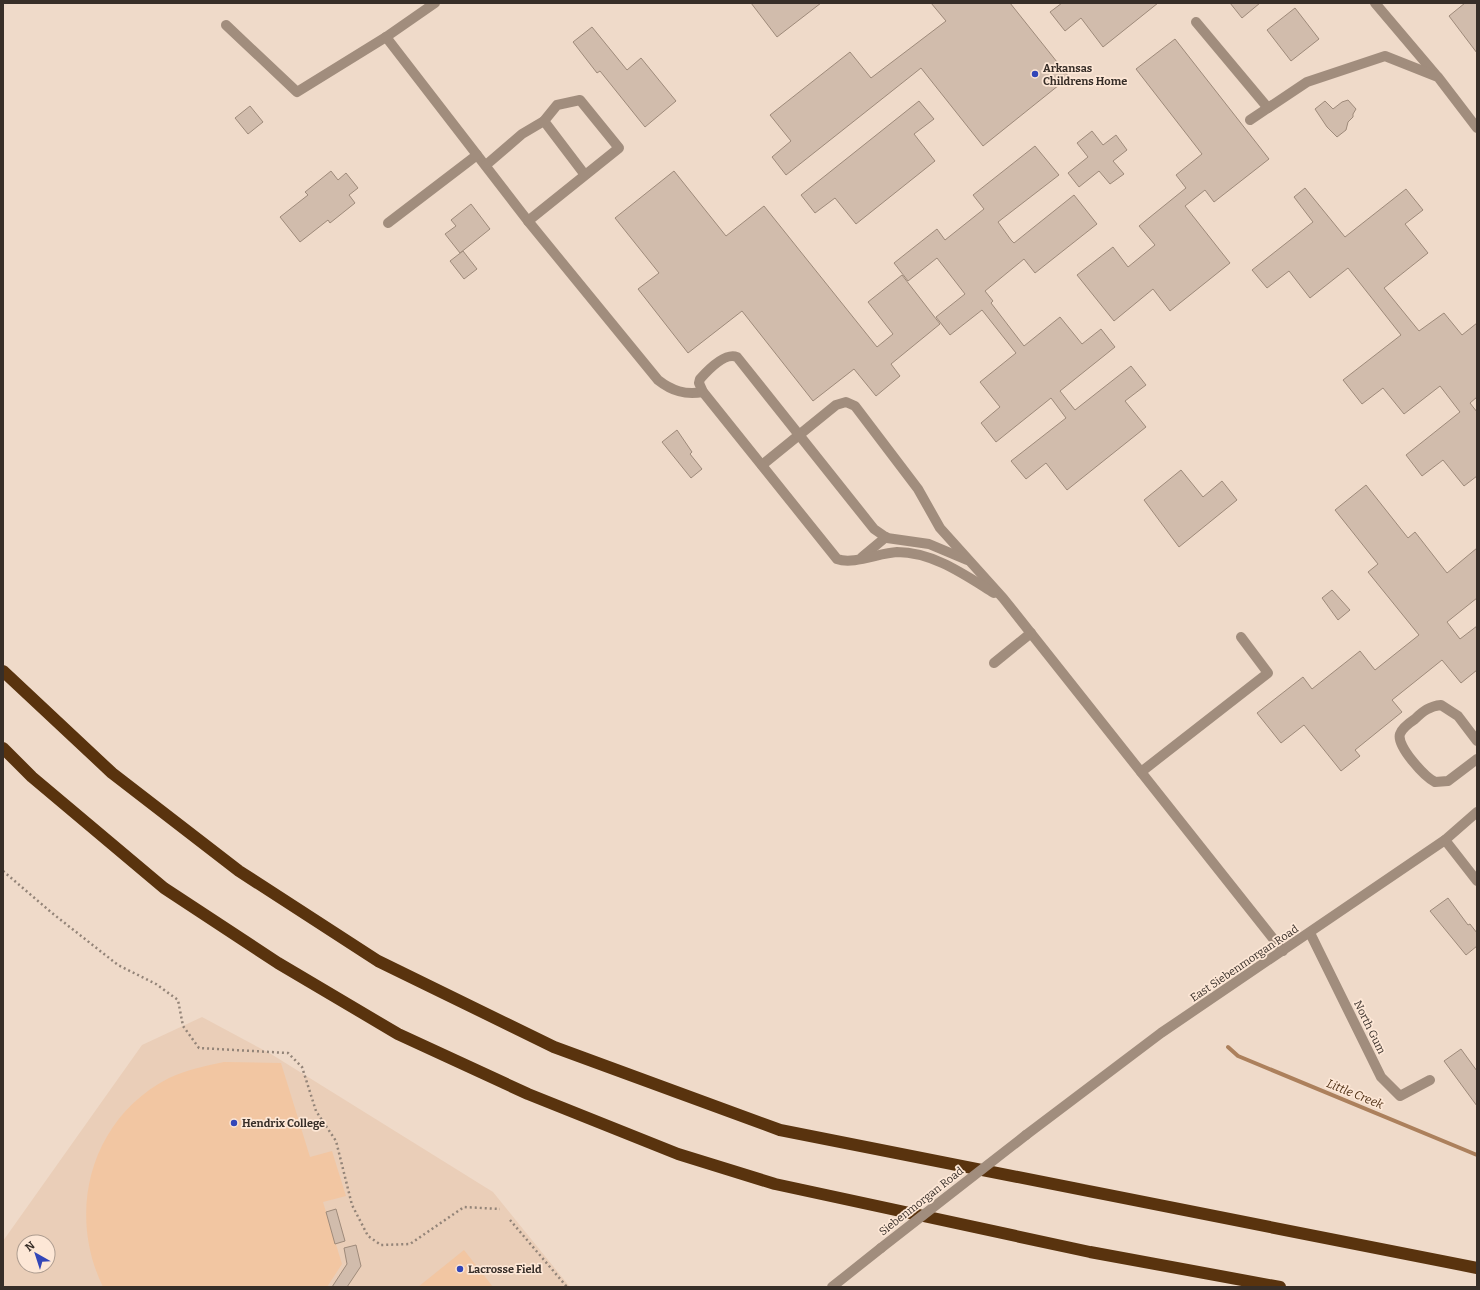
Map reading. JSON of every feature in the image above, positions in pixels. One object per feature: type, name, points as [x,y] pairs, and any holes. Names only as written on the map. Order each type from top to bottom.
[{"type":"highway","points":[[3,671],[112,773],[239,871],[378,961],[554,1046],[780,1130],[1477,1268]]},
{"type":"highway","points":[[3,748],[32,777],[164,888],[278,963],[398,1034],[528,1094],[678,1154],[775,1184],[1090,1252],[1280,1287]]},
{"type":"street","points":[[226,26],[297,92],[386,37],[435,3]]},
{"type":"street","points":[[1376,3],[1438,77],[1477,128]]},
{"type":"street","points":[[1196,22],[1268,108]]},
{"type":"street","points":[[386,37],[528,221],[658,380],[667,387],[690,395],[703,392]]},
{"type":"street","points":[[1250,120],[1307,82],[1385,56],[1438,77]]},
{"type":"street","points":[[486,165],[522,134],[544,120],[557,105],[580,100],[618,148],[528,221]]},
{"type":"street","points":[[544,120],[585,175]]},
{"type":"street","points":[[388,223],[477,155]]},
{"type":"street","points":[[971,562],[929,544],[886,537],[874,529],[740,359],[735,356],[725,358],[703,376],[699,383],[703,392],[832,555],[843,561],[897,552],[925,556],[967,576],[1003,598]]},
{"type":"street","points":[[762,465],[836,405],[846,402],[851,403],[918,489],[940,528],[1003,598],[1283,951]]},
{"type":"street","points":[[859,559],[886,537]]},
{"type":"street","points":[[994,663],[1031,633]]},
{"type":"street","points":[[1141,772],[1268,673],[1241,637]]},
{"type":"street","points":[[1477,741],[1458,716],[1441,705],[1428,708],[1405,727],[1400,734],[1400,739],[1410,758],[1427,777],[1435,782],[1448,781],[1477,759]]},
{"type":"street","name":"East Siebenmorgan Road","points":[[1026,1135],[1162,1033],[1445,840],[1477,812]]},
{"type":"street","points":[[1445,840],[1477,881]]},
{"type":"street","name":"North Gum","points":[[1310,933],[1381,1077],[1400,1096],[1430,1080]]},
{"type":"street","name":"Siebenmorgan Road","points":[[832,1287],[1026,1135]]},
{"type":"path","points":[[3,872],[118,965],[156,984],[178,1000],[183,1026],[199,1048],[288,1053],[302,1067],[316,1111],[336,1141],[352,1205],[368,1236],[381,1245],[410,1244],[464,1208],[500,1209]]},
{"type":"path","points":[[510,1220],[567,1287]]},
{"type":"shaded area","name":"Hendrix College","points":[[202,1017],[271,1054],[493,1192],[570,1287],[3,1287],[3,1241],[142,1045]]},
{"type":"shaded area","points":[[224,1062],[281,1063],[310,1157],[332,1151],[346,1196],[323,1202],[342,1264],[327,1287],[103,1287],[92,1258],[87,1228],[87,1198],[93,1169],[104,1142],[121,1117],[142,1095],[175,1075],[196,1068]]},
{"type":"shaded area","name":"Lacrosse Field","points":[[464,1250],[493,1287],[418,1287]]},
{"type":"building","points":[[751,3],[821,3],[777,37]]},
{"type":"building","points":[[931,3],[1010,3],[1069,77],[983,146],[921,68],[786,175],[772,157],[791,141],[770,115],[850,52],[871,78],[946,21]]},
{"type":"building","points":[[1062,3],[1158,3],[1103,47],[1081,18],[1065,31],[1050,12]]},
{"type":"building","points":[[1230,3],[1260,3],[1242,18]]},
{"type":"building","points":[[1465,3],[1477,3],[1477,53],[1449,16]]},
{"type":"building","points":[[1295,8],[1319,39],[1291,61],[1267,30]]},
{"type":"building","points":[[592,27],[627,70],[641,58],[676,101],[645,127],[600,71],[597,73],[573,42]]},
{"type":"building","points":[[1175,39],[1269,159],[1214,202],[1205,190],[1185,206],[1230,263],[1170,311],[1153,289],[1114,321],[1077,275],[1113,247],[1128,267],[1155,245],[1139,226],[1186,188],[1176,175],[1202,154],[1136,69]]},
{"type":"building","points":[[1348,100],[1356,109],[1353,117],[1348,122],[1346,130],[1337,137],[1327,127],[1315,109],[1325,101],[1333,109],[1342,102]]},
{"type":"building","points":[[919,101],[934,119],[914,134],[935,161],[856,224],[835,198],[815,213],[801,195]]},
{"type":"building","points":[[250,106],[263,122],[248,134],[235,118]]},
{"type":"building","points":[[1092,131],[1103,145],[1116,135],[1127,150],[1113,161],[1124,174],[1110,184],[1099,171],[1079,187],[1068,173],[1088,157],[1077,143]]},
{"type":"building","points":[[1035,146],[1059,175],[998,222],[1011,240],[1014,243],[1074,195],[1097,224],[1035,273],[1024,259],[985,291],[993,301],[991,303],[1024,346],[1060,317],[1082,344],[1101,329],[1115,347],[1060,391],[1075,410],[1131,366],[1146,385],[1125,401],[1146,427],[1067,490],[1046,463],[1026,479],[1011,461],[1066,418],[1051,398],[996,442],[981,423],[1000,407],[980,382],[1016,353],[982,310],[950,335],[936,317],[965,294],[937,258],[908,281],[894,263],[937,229],[945,240],[984,209],[973,195]]},
{"type":"building","points":[[331,171],[338,180],[346,173],[358,188],[349,195],[355,203],[330,223],[328,220],[300,242],[280,217],[308,195],[305,192]]},
{"type":"building","points":[[674,171],[726,236],[764,206],[877,347],[893,334],[868,302],[902,275],[940,324],[891,364],[900,376],[876,396],[854,369],[813,401],[742,311],[688,353],[638,289],[659,273],[615,218]]},
{"type":"building","points":[[1305,188],[1345,237],[1406,189],[1423,210],[1405,224],[1428,253],[1384,288],[1419,331],[1444,313],[1462,335],[1477,323],[1477,397],[1470,403],[1477,412],[1477,476],[1464,486],[1443,460],[1422,476],[1406,455],[1460,412],[1440,386],[1404,414],[1383,388],[1362,404],[1343,380],[1401,335],[1348,268],[1310,298],[1289,271],[1267,288],[1252,270],[1313,222],[1294,197]]},
{"type":"building","points":[[471,204],[490,229],[460,253],[445,234],[456,226],[451,220]]},
{"type":"building","points":[[463,251],[477,269],[464,279],[450,261]]},
{"type":"building","points":[[677,430],[692,452],[690,454],[702,469],[691,478],[662,442]]},
{"type":"building","points":[[1181,470],[1203,497],[1222,481],[1237,500],[1179,547],[1144,500]]},
{"type":"building","points":[[1366,485],[1408,538],[1415,532],[1447,573],[1477,548],[1477,598],[1447,622],[1460,639],[1477,626],[1477,670],[1461,683],[1442,660],[1392,700],[1402,712],[1355,750],[1360,756],[1341,771],[1304,725],[1281,743],[1257,713],[1303,677],[1312,689],[1360,651],[1375,670],[1419,635],[1368,572],[1378,564],[1335,510]]},
{"type":"building","points":[[1332,590],[1350,610],[1338,620],[1322,598]]},
{"type":"building","points":[[1448,898],[1468,925],[1470,924],[1477,933],[1477,946],[1466,955],[1430,911]]},
{"type":"building","points":[[1461,1049],[1477,1071],[1477,1106],[1444,1061]]},
{"type":"building","points":[[336,1209],[345,1241],[335,1244],[326,1212]]},
{"type":"building","points":[[356,1245],[361,1266],[347,1287],[332,1287],[347,1264],[344,1248]]},
{"type":"waterway","name":"Little Creek","points":[[1228,1047],[1238,1056],[1477,1155]]},
{"type":"place","name":"Arkansas Childrens Home","points":[[1035,74]]},
{"type":"place","name":"Hendrix College","points":[[234,1123]]},
{"type":"place","name":"Lacrosse Field","points":[[460,1269]]}]
